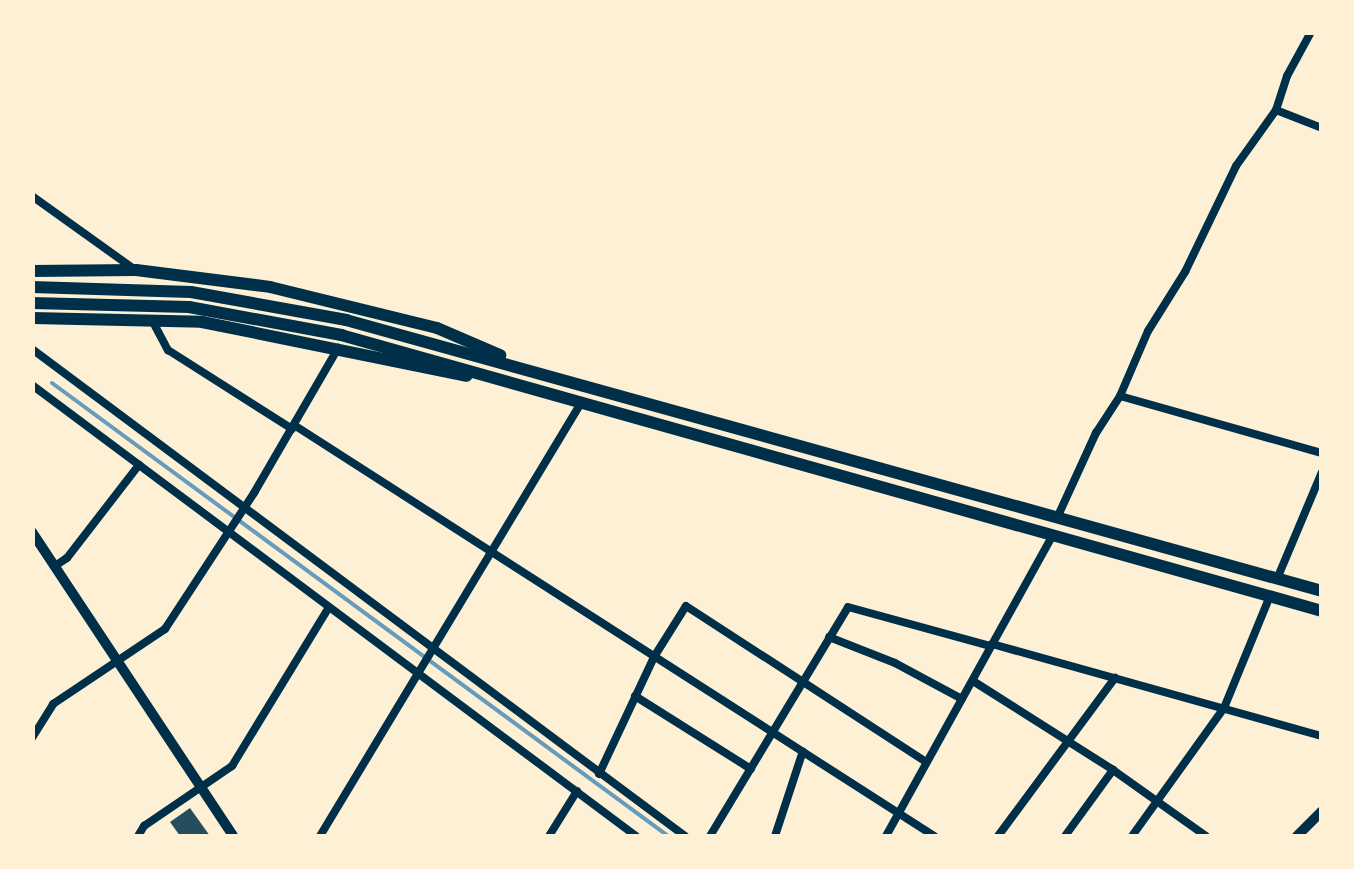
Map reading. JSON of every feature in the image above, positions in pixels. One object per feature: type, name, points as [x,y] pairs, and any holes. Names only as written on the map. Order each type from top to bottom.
[{"type":"main road","points":[[32,271],[136,270],[305,294],[437,328],[520,366]]},
{"type":"main road","points":[[32,287],[190,292],[303,310],[520,366],[1322,591]]},
{"type":"main road","points":[[32,303],[188,307],[298,325],[387,346],[1322,611]]},
{"type":"main road","points":[[32,318],[151,318],[246,329],[424,370],[504,380]]},
{"type":"street","points":[[1057,518],[1096,433],[1120,396],[1148,331],[1185,272],[1236,166],[1276,110],[1287,76],[1311,32]]},
{"type":"street","points":[[1276,110],[1322,128]]},
{"type":"street","points":[[32,196],[136,270]]},
{"type":"street","points":[[151,318],[168,350],[934,836]]},
{"type":"street","points":[[32,738],[53,704],[165,629],[293,427],[338,348]]},
{"type":"street","points":[[32,349],[685,836]]},
{"type":"street","points":[[32,385],[636,836]]},
{"type":"street","points":[[1120,396],[1322,453]]},
{"type":"street","points":[[320,836],[581,403]]},
{"type":"street","points":[[55,566],[67,558],[139,464]]},
{"type":"street","points":[[1277,578],[1322,472]]},
{"type":"street","points":[[33,534],[233,836]]},
{"type":"street","points":[[886,836],[1053,535]]},
{"type":"street","points":[[1132,836],[1224,708],[1270,596]]},
{"type":"street","points":[[600,774],[654,658],[686,606],[926,762]]},
{"type":"street","points":[[138,836],[144,826],[232,766],[329,607]]},
{"type":"street","points":[[710,836],[848,607],[1322,736]]},
{"type":"street","points":[[829,637],[896,663],[962,699]]},
{"type":"street","points":[[998,836],[1115,678]]},
{"type":"street","points":[[973,681],[1113,770],[1206,836]]},
{"type":"street","points":[[635,696],[750,769]]},
{"type":"street","points":[[775,836],[803,751]]},
{"type":"street","points":[[1065,836],[1113,770]]},
{"type":"street","points":[[550,836],[577,792]]},
{"type":"street","points":[[1296,836],[1322,810]]},
{"type":"building","points":[[190,808],[210,836],[180,836],[170,822]]},
{"type":"waterway","points":[[52,383],[668,836]]}]
